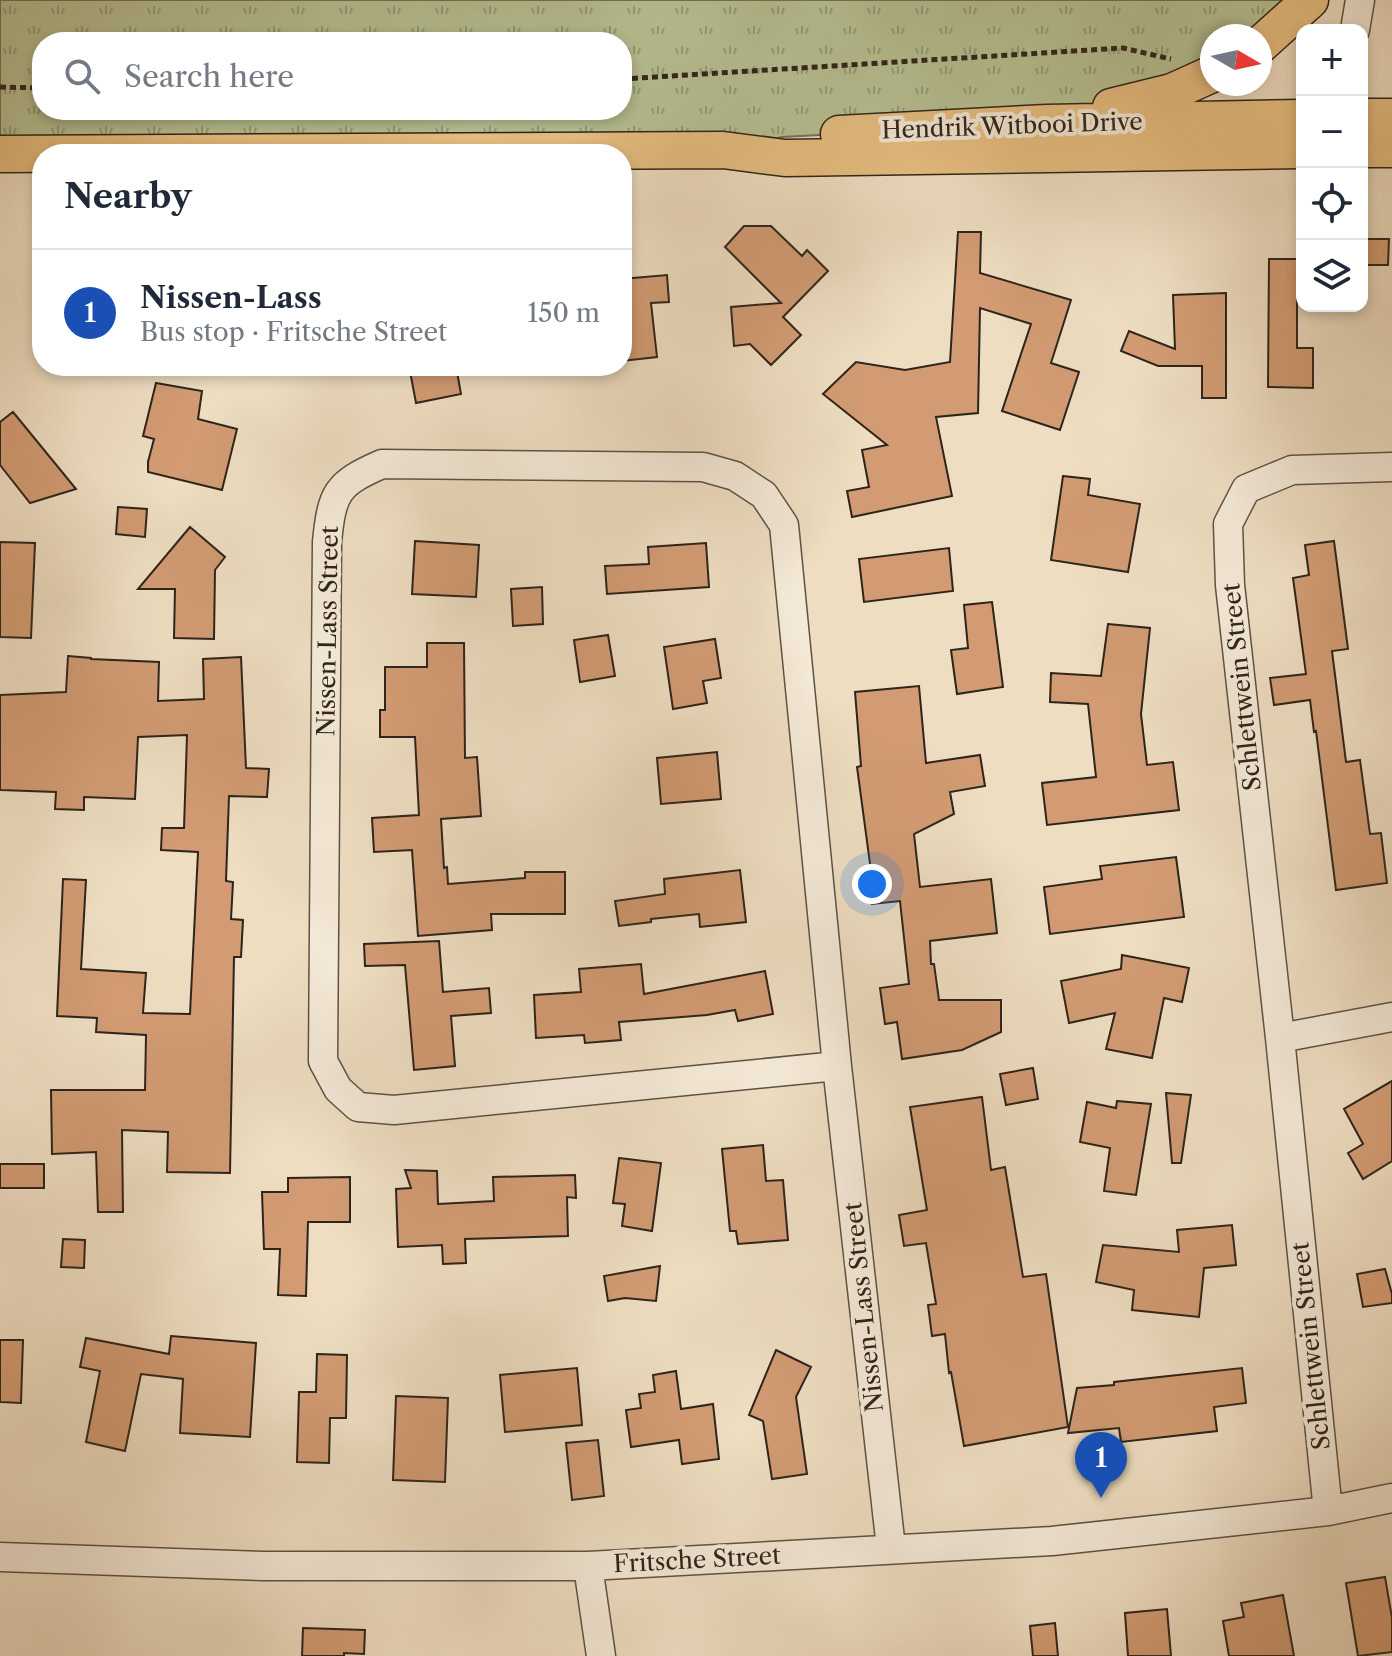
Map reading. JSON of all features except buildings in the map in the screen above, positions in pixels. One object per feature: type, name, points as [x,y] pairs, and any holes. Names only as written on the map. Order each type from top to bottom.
[{"type":"main road","points":[[1272,34],[1310,0]]},
{"type":"main road","points":[[1047,123],[1172,92],[1197,68]]},
{"type":"main road","points":[[1368,117],[1392,117]]},
{"type":"main road","name":"Hendrik Witbooi Drive","points":[[723,150],[782,137],[1047,123],[1296,118]]},
{"type":"main road","points":[[1368,149],[1392,149]]},
{"type":"main road","name":"Hendrik Witbooi Drive","points":[[632,151],[723,150],[785,158],[1296,150]]},
{"type":"main road","name":"Hendrik Witbooi Drive","points":[[0,154],[32,154]]},
{"type":"street","points":[[1356,24],[1360,0]]},
{"type":"street","name":"Nissen-Lass Street","points":[[837,1066],[394,1110],[358,1107],[338,1089],[323,1061],[327,542],[330,511],[339,491],[358,475],[382,464],[703,467],[735,476],[764,495],[784,525],[837,1066],[891,1548]]},
{"type":"street","name":"Schlettwein Street","points":[[1328,1511],[1230,585],[1228,524],[1246,489],[1292,470],[1392,467]]},
{"type":"street","points":[[1280,1038],[1392,1017]]},
{"type":"street","name":"Fritsche Street","points":[[0,1557],[264,1566],[588,1566],[1052,1541],[1328,1511],[1392,1498]]},
{"type":"street","points":[[588,1566],[601,1656]]},
{"type":"path","points":[[632,78],[1123,48],[1197,68]]},
{"type":"path","points":[[0,87],[32,88]]},
{"type":"green space","points":[[0,0],[1310,0],[1272,27],[1272,24],[1200,24],[1200,78],[1047,123],[782,137],[723,150],[632,151],[632,144],[32,144],[32,154],[0,154]]},
{"type":"place","name":"Nissen-Lass","points":[[1101,1498]]}]
